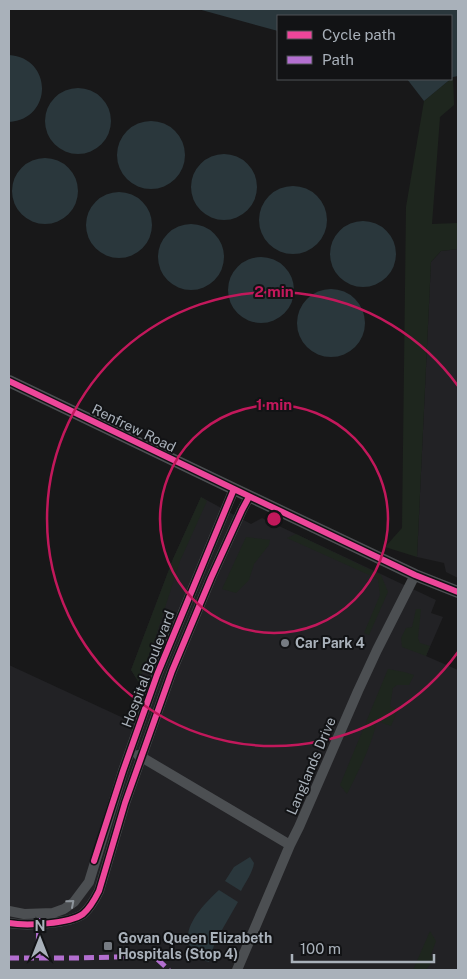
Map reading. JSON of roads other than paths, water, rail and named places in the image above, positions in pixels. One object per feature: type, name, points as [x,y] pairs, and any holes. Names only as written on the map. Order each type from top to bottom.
[{"type":"street","name":"Renfrew Road","points":[[9,381],[234,490],[415,575],[458,592]]},
{"type":"street","name":"Hospital Boulevard","points":[[9,911],[24,914],[53,913],[64,909],[74,902],[89,882],[130,752],[157,676],[234,490]]},
{"type":"street","name":"Hospital Boulevard","points":[[9,923],[60,922],[83,914],[95,900],[125,803],[172,671],[211,578],[249,497]]},
{"type":"street","name":"Langlands Drive","points":[[238,970],[290,844],[373,658],[415,575]]},
{"type":"street","points":[[130,752],[142,757],[290,844]]},
{"type":"place","name":"Car Park 4","points":[[285,643]]},
{"type":"place","name":"Govan Queen Elizabeth Hospitals (Stop 4)","points":[[108,946]]}]
